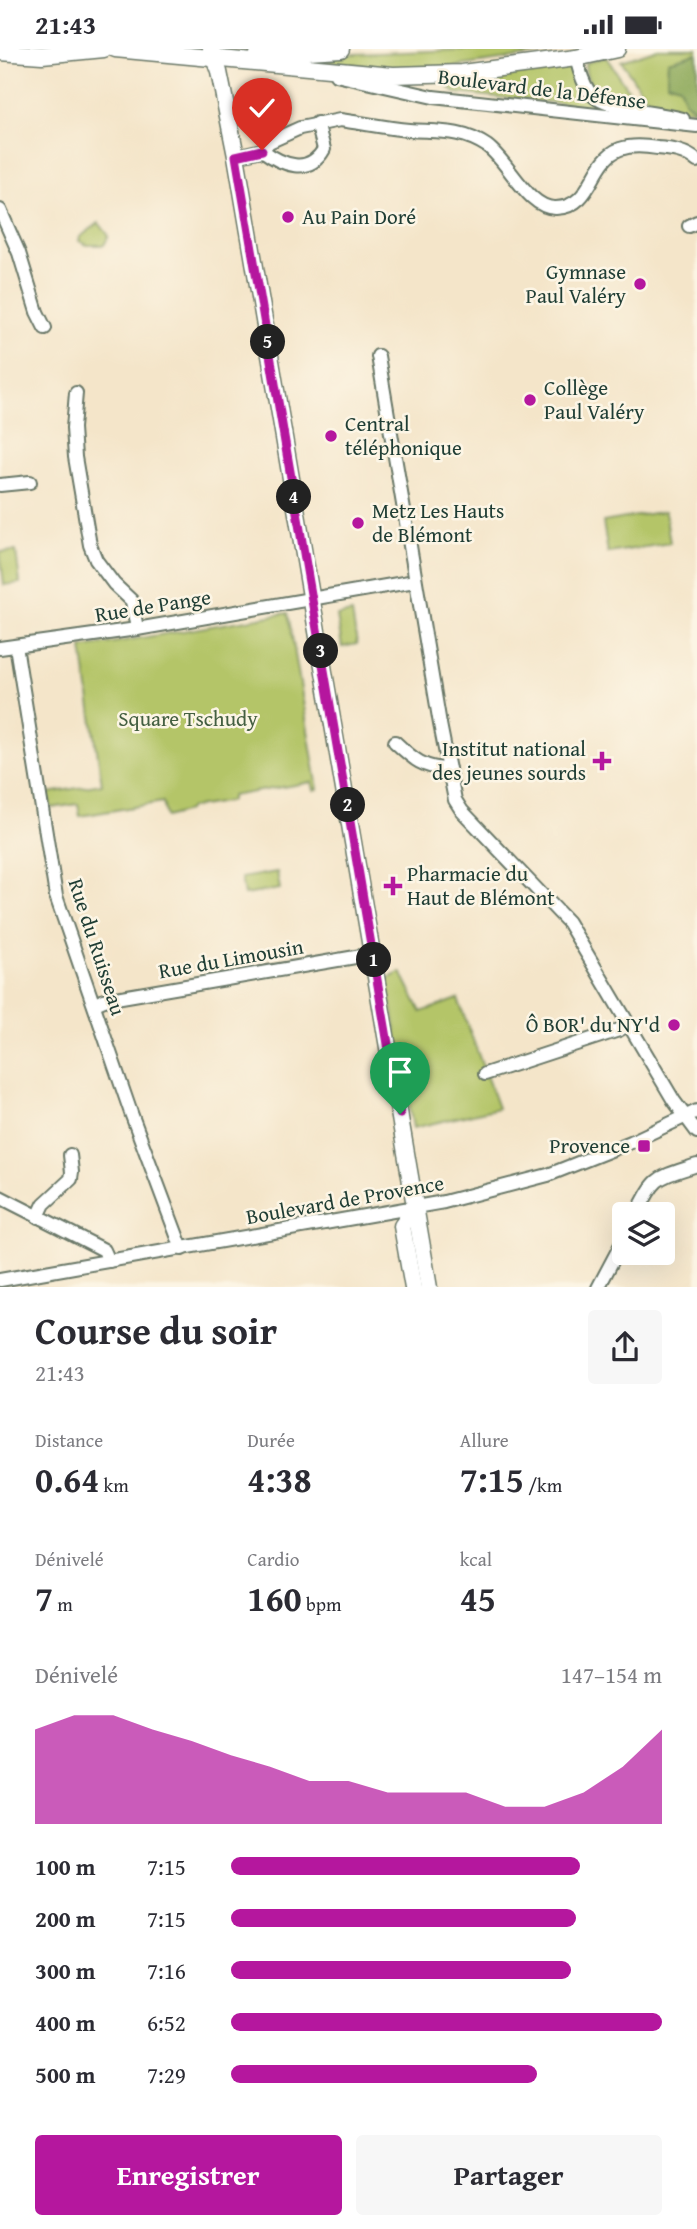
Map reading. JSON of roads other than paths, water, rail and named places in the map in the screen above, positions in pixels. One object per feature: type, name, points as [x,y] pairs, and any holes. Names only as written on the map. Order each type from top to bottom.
[{"type":"main road","points":[[0,52],[42,55],[104,49]]},
{"type":"main road","points":[[116,49],[261,54],[341,49]]},
{"type":"main road","points":[[218,53],[302,66],[393,75],[426,75],[461,73],[617,49]]},
{"type":"main road","points":[[218,53],[219,72],[236,156],[429,1287]]},
{"type":"main road","points":[[413,1287],[402,1226],[415,1208]]},
{"type":"street","points":[[577,54],[588,91],[599,101],[613,107],[663,113],[697,124]]},
{"type":"street","name":"Boulevard de la Défense","points":[[302,66],[433,97],[697,124]]},
{"type":"street","points":[[236,156],[262,150],[269,142],[317,123],[340,120],[411,130],[442,129],[465,135],[494,151],[534,200],[556,209],[573,204],[582,197],[602,163],[620,149],[649,146],[672,149],[697,161]]},
{"type":"street","points":[[262,150],[273,158],[294,165],[307,165],[319,159],[324,149],[317,123]]},
{"type":"street","points":[[0,210],[19,253],[37,312],[45,328]]},
{"type":"street","points":[[378,356],[415,581],[453,793],[458,806],[568,922],[629,1024],[691,1113],[697,1132]]},
{"type":"street","points":[[76,393],[75,457],[86,531],[96,560],[114,584],[132,601],[137,629]]},
{"type":"street","points":[[0,485],[30,482]]},
{"type":"street","name":"Rue de Pange","points":[[0,648],[137,629],[415,581]]},
{"type":"street","name":"Rue du Ruisseau","points":[[16,646],[56,896],[131,1113],[182,1249]]},
{"type":"street","points":[[395,742],[417,763],[433,769],[449,768]]},
{"type":"street","name":"Rue du Limousin","points":[[95,1004],[104,1000],[373,954]]},
{"type":"street","points":[[485,1075],[619,1030],[629,1024]]},
{"type":"street","name":"Boulevard de Provence","points":[[0,1280],[415,1208],[548,1175],[631,1142],[691,1113]]},
{"type":"street","points":[[38,1217],[44,1204],[71,1179],[70,1155]]},
{"type":"street","points":[[643,1202],[655,1181],[697,1165]]},
{"type":"street","points":[[0,1197],[104,1250],[109,1261]]},
{"type":"street","points":[[598,1287],[612,1261]]},
{"type":"place","name":"Au Pain Doré","points":[[288,217]]},
{"type":"place","name":"Gymnase Paul Valéry","points":[[640,284]]},
{"type":"place","name":"Collège Paul Valéry","points":[[530,400]]},
{"type":"place","name":"Central téléphonique","points":[[331,436]]},
{"type":"place","name":"Metz Les Hauts de Blémont","points":[[358,523]]},
{"type":"place","name":"Institut national des jeunes sourds","points":[[602,761]]},
{"type":"place","name":"Pharmacie du Haut de Blémont","points":[[393,886]]},
{"type":"place","name":"Ô BOR' du NY'd","points":[[674,1025]]},
{"type":"place","name":"Provence","points":[[644,1146]]},
{"type":"park label","name":"Square Tschudy","points":[[188,719]]}]
